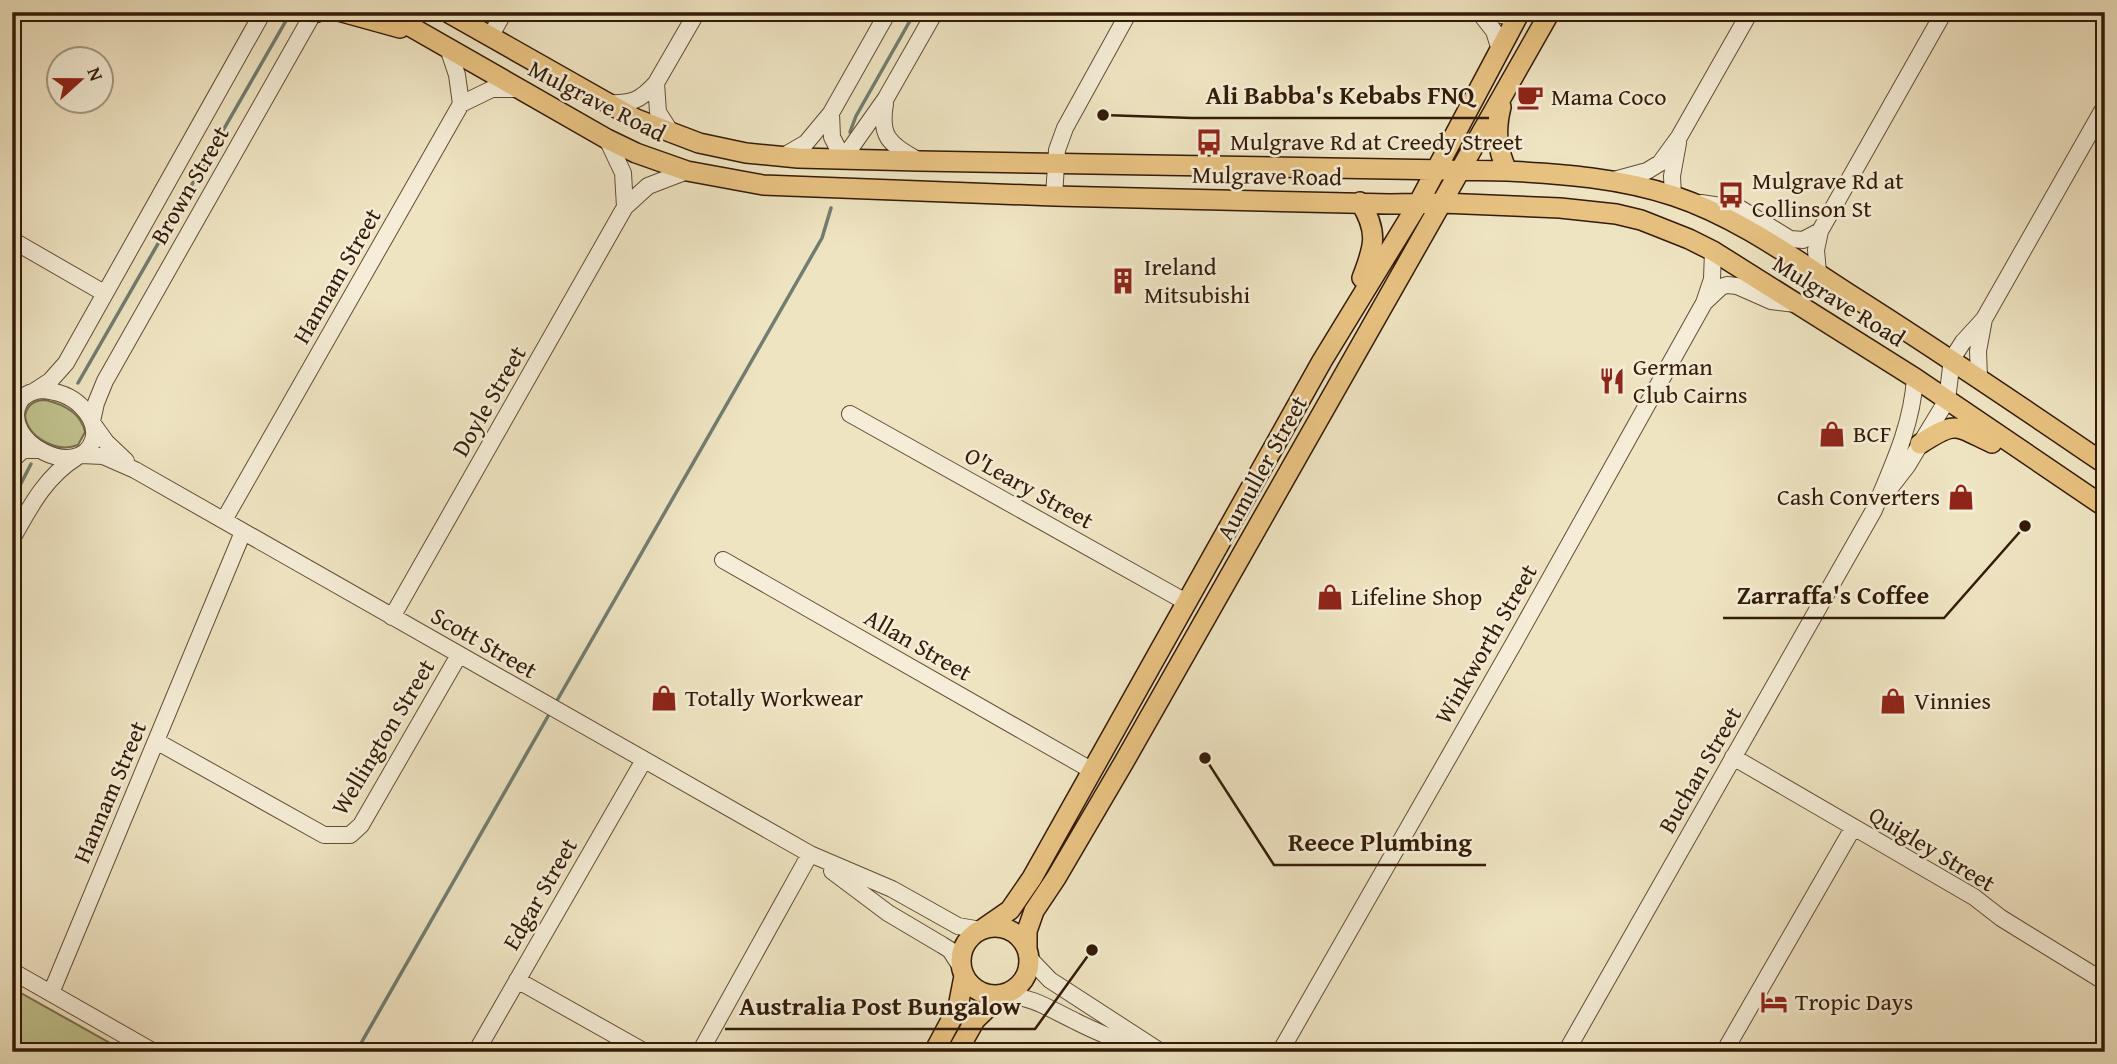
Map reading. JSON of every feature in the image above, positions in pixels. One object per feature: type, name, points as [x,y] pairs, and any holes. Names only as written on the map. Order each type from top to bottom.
[{"type":"main road","points":[[342,12],[425,35]]},
{"type":"main road","name":"Mulgrave Road","points":[[386,12],[636,153],[687,171],[763,185],[1054,196],[1442,203],[1560,208],[1616,214],[1663,228],[1713,251],[1915,378],[2105,507]]},
{"type":"main road","name":"Mulgrave Road","points":[[447,12],[606,103],[672,134],[723,148],[782,157],[1507,171],[1615,180],[1683,199],[1764,239],[1952,359],[2105,464]]},
{"type":"main road","name":"Aumuller Street","points":[[1028,954],[1027,931],[1034,911],[1124,762],[1550,12]]},
{"type":"main road","name":"Aumuller Street","points":[[982,929],[1004,916],[1022,894],[1265,462],[1438,170],[1519,14]]},
{"type":"main road","points":[[1504,92],[1496,132],[1498,150],[1507,171]]},
{"type":"main road","points":[[1348,318],[1373,249],[1370,218],[1360,202]]},
{"type":"main road","points":[[1265,462],[1293,430],[1312,397],[1318,394],[1329,399]]},
{"type":"main road","points":[[1920,444],[1943,430],[1962,428],[2057,474]]},
{"type":"main road","points":[[934,1052],[958,1007],[963,972],[962,951],[967,942],[982,929],[1006,928],[1016,934],[1028,954],[1027,975],[1021,985],[1002,995],[975,1020],[957,1052]]},
{"type":"main road","points":[[963,972],[978,991],[989,996],[1002,995]]},
{"type":"street","name":"Brown Street","points":[[31,392],[50,381],[66,363],[263,12]]},
{"type":"street","points":[[490,37],[504,12]]},
{"type":"street","points":[[606,103],[628,104],[656,83],[697,12]]},
{"type":"street","points":[[782,157],[806,143],[831,113],[888,12]]},
{"type":"street","points":[[831,113],[832,137],[843,159],[886,98],[935,12]]},
{"type":"street","points":[[1054,196],[1057,150],[1065,128],[1129,12]]},
{"type":"street","points":[[1479,12],[1494,31],[1500,50]]},
{"type":"street","points":[[1488,12],[1506,16],[1519,14]]},
{"type":"street","points":[[1615,180],[1647,171],[1660,163],[1679,137],[1750,12]]},
{"type":"street","points":[[1818,274],[1816,250],[1820,231],[1944,12]]},
{"type":"street","name":"Brown Street","points":[[93,423],[96,403],[105,381],[315,13]]},
{"type":"street","points":[[448,48],[457,75],[461,104],[492,89],[520,89]]},
{"type":"street","points":[[656,83],[659,112],[672,134]]},
{"type":"street","points":[[886,98],[882,121],[885,132],[895,144],[919,161]]},
{"type":"street","name":"Hannam Street","points":[[224,520],[461,104]]},
{"type":"street","name":"Buchan Street","points":[[1566,1052],[1874,510],[1947,400],[1952,359],[1983,319],[2105,106]]},
{"type":"street","points":[[1679,137],[1672,176],[1683,199],[1741,209],[1797,241],[1820,231]]},
{"type":"street","points":[[607,139],[623,173],[625,207]]},
{"type":"street","name":"Doyle Street","points":[[392,617],[625,207],[648,186],[687,171]]},
{"type":"street","points":[[12,240],[104,293]]},
{"type":"street","name":"Winkworth Street","points":[[1280,1052],[1514,643],[1704,303],[1712,279],[1713,251]]},
{"type":"street","points":[[1704,303],[1721,287],[1727,285],[1737,286],[1771,301],[1798,304]]},
{"type":"street","name":"Buchan Street","points":[[1979,377],[1978,351],[1983,319]]},
{"type":"street","points":[[66,363],[61,380],[70,398]]},
{"type":"street","name":"Buchan Street","points":[[1874,510],[1905,436],[1915,378]]},
{"type":"street","name":"Brown Street","points":[[70,398],[78,400],[88,396],[105,381]]},
{"type":"street","points":[[12,393],[52,391],[70,398],[82,407],[93,423],[92,443],[79,456],[60,468],[40,491],[12,539]]},
{"type":"street","points":[[12,450],[18,405],[25,395],[31,392]]},
{"type":"street","name":"O'Leary Street","points":[[850,414],[1185,602]]},
{"type":"street","points":[[15,422],[27,441],[41,451],[47,466],[40,491]]},
{"type":"street","name":"Scott Street","points":[[93,423],[106,442],[135,470]]},
{"type":"street","points":[[12,460],[23,450],[41,451],[60,457],[79,456]]},
{"type":"street","name":"Scott Street","points":[[79,456],[103,456],[135,470],[810,855],[888,913],[950,950],[963,972]]},
{"type":"street","name":"Hannam Street","points":[[51,993],[243,532]]},
{"type":"street","name":"Allan Street","points":[[723,560],[1091,770]]},
{"type":"street","name":"Wellington Street","points":[[156,741],[324,835],[350,835],[361,825],[459,655]]},
{"type":"street","name":"Quigley Street","points":[[1733,757],[1974,897],[2001,918],[2105,982]]},
{"type":"street","name":"Edgar Street","points":[[476,1052],[644,760]]},
{"type":"street","points":[[1724,1052],[1853,828]]},
{"type":"street","points":[[700,1052],[810,855]]},
{"type":"street","name":"Scott Street","points":[[810,855],[892,889],[958,926],[982,929]]},
{"type":"street","points":[[1028,954],[1052,981],[1161,1052]]},
{"type":"street","points":[[12,971],[154,1052]]},
{"type":"street","points":[[517,980],[645,1052]]},
{"type":"street","points":[[1002,995],[1025,996],[1038,1001],[1074,1021],[1146,1052]]},
{"type":"green space","points":[[45,400],[65,407],[80,420],[85,432],[78,445],[53,445],[32,431],[25,416],[27,409],[38,401]]},
{"type":"green space","points":[[12,988],[126,1052],[28,1052],[12,1043]]},
{"type":"waterway","points":[[78,383],[291,12]]},
{"type":"waterway","points":[[850,132],[856,116],[915,12]]},
{"type":"waterway","points":[[555,704],[822,238],[831,208]]},
{"type":"waterway","points":[[12,501],[31,464]]},
{"type":"waterway","points":[[356,1052],[551,711]]},
{"type":"place","name":"Mama Coco","points":[[1530,97]]},
{"type":"place","name":"Ali Babba's Kebabs FNQ","points":[[1103,115]]},
{"type":"place","name":"Mulgrave Rd at Creedy Street","points":[[1209,142]]},
{"type":"place","name":"Mulgrave Rd at Collinson St","points":[[1731,195]]},
{"type":"place","name":"Ireland Mitsubishi","points":[[1123,281]]},
{"type":"place","name":"German Club Cairns","points":[[1612,381]]},
{"type":"place","name":"BCF","points":[[1832,434]]},
{"type":"place","name":"Cash Converters","points":[[1961,497]]},
{"type":"place","name":"Zarraffa's Coffee","points":[[2025,526]]},
{"type":"place","name":"Lifeline Shop","points":[[1330,597]]},
{"type":"place","name":"Totally Workwear","points":[[664,698]]},
{"type":"place","name":"Vinnies","points":[[1893,701]]},
{"type":"place","name":"Reece Plumbing","points":[[1205,758]]},
{"type":"place","name":"Australia Post Bungalow","points":[[1092,950]]},
{"type":"place","name":"Tropic Days","points":[[1774,1002]]}]
